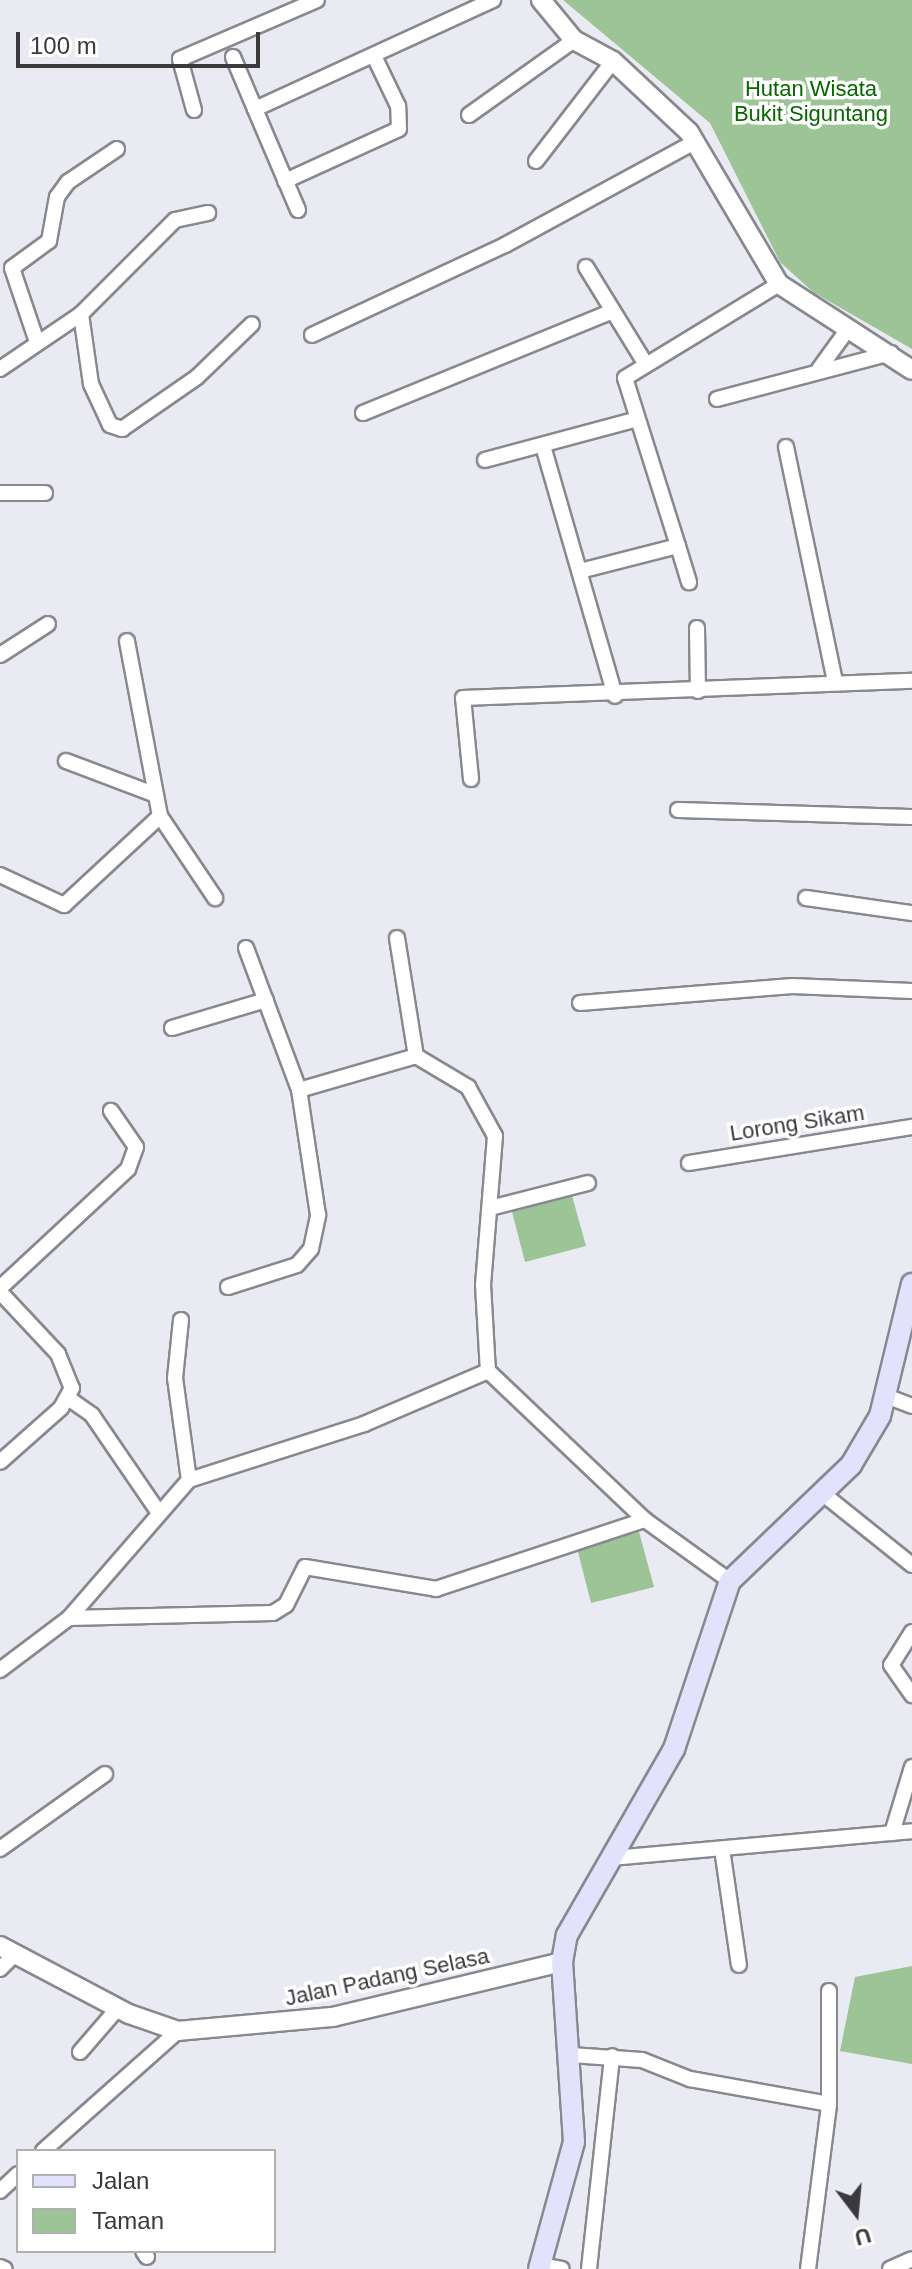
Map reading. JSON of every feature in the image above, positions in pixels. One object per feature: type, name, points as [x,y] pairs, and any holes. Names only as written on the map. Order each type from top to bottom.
[{"type":"main road","points":[[539,2267],[574,2142],[571,2055],[562,1962],[579,1905],[612,1858],[674,1749],[730,1581],[851,1465],[886,1396],[912,1284]]},
{"type":"street","points":[[194,110],[180,59],[317,0]]},
{"type":"street","points":[[255,109],[375,58],[493,0]]},
{"type":"street","points":[[541,0],[574,40],[613,61],[695,142],[779,284],[891,353],[912,370]]},
{"type":"street","points":[[469,115],[574,40]]},
{"type":"street","points":[[233,57],[298,210]]},
{"type":"street","points":[[285,181],[399,129],[398,106],[375,58]]},
{"type":"street","points":[[536,161],[613,61]]},
{"type":"street","points":[[312,335],[505,245],[695,142]]},
{"type":"street","points":[[37,342],[12,268],[49,241],[57,197],[68,182],[117,149]]},
{"type":"street","points":[[0,369],[81,314],[175,220],[208,213]]},
{"type":"street","points":[[586,267],[645,363]]},
{"type":"street","points":[[689,582],[623,385],[645,363],[779,284]]},
{"type":"street","points":[[363,413],[613,311]]},
{"type":"street","points":[[81,314],[91,384],[110,425],[122,429],[197,377],[252,324]]},
{"type":"street","points":[[819,369],[848,329]]},
{"type":"street","points":[[717,399],[819,369],[891,353]]},
{"type":"street","points":[[485,460],[634,420]]},
{"type":"street","points":[[543,446],[615,696]]},
{"type":"street","points":[[786,447],[835,681]]},
{"type":"street","points":[[0,493],[45,493]]},
{"type":"street","points":[[580,571],[678,546]]},
{"type":"street","points":[[0,655],[48,624]]},
{"type":"street","points":[[697,628],[698,691]]},
{"type":"street","points":[[127,641],[160,816],[215,898]]},
{"type":"street","points":[[471,779],[463,698],[615,696],[835,681],[912,681]]},
{"type":"street","points":[[66,761],[156,795]]},
{"type":"street","points":[[678,810],[912,817]]},
{"type":"street","points":[[0,875],[64,905],[160,816]]},
{"type":"street","points":[[806,898],[912,913]]},
{"type":"street","points":[[397,938],[416,1056]]},
{"type":"street","points":[[228,1287],[297,1265],[311,1249],[318,1215],[299,1090],[246,948]]},
{"type":"street","points":[[580,1003],[792,986],[912,991]]},
{"type":"street","points":[[172,1028],[266,1000]]},
{"type":"street","points":[[299,1090],[416,1056],[468,1087],[481,1105],[495,1136],[483,1285],[488,1371],[645,1520],[730,1581]]},
{"type":"street","points":[[0,1462],[68,1398],[70,1376],[58,1354],[0,1290],[128,1169],[136,1147],[111,1111]]},
{"type":"street","name":"Lorong Sikam","points":[[689,1163],[912,1127]]},
{"type":"street","points":[[490,1208],[588,1183]]},
{"type":"street","points":[[181,1320],[175,1378],[189,1480]]},
{"type":"street","points":[[0,1670],[69,1618],[189,1480],[364,1424],[488,1371]]},
{"type":"street","points":[[886,1396],[912,1406]]},
{"type":"street","points":[[68,1398],[92,1415],[159,1513]]},
{"type":"street","points":[[822,1493],[912,1565]]},
{"type":"street","points":[[69,1618],[273,1613],[286,1605],[305,1567],[436,1589],[645,1520]]},
{"type":"street","points":[[912,1632],[891,1665],[912,1695]]},
{"type":"street","points":[[892,1833],[912,1767]]},
{"type":"street","points":[[0,1849],[105,1774]]},
{"type":"street","points":[[612,1858],[912,1831]]},
{"type":"street","points":[[722,1849],[739,1965]]},
{"type":"street","name":"Jalan Padang Selasa","points":[[5,1956],[118,2008],[178,2031],[333,2017],[562,1962]]},
{"type":"street","points":[[808,2269],[829,2104],[829,1991]]},
{"type":"street","points":[[80,2052],[118,2008]]},
{"type":"street","points":[[45,2149],[178,2031]]},
{"type":"street","points":[[571,2055],[612,2056],[690,2079],[829,2104]]},
{"type":"street","points":[[589,2269],[612,2056]]},
{"type":"street","points":[[58,2137],[67,2149]]},
{"type":"street","points":[[0,2191],[16,2176]]},
{"type":"street","points":[[890,2269],[912,2259]]},
{"type":"street","points":[[539,2267],[562,2269]]},
{"type":"green space","name":"Hutan Wisata Bukit Siguntang","points":[[563,0],[912,0],[912,349],[813,292],[780,262],[710,123]]},
{"type":"green space","points":[[571,1192],[586,1246],[525,1262],[511,1208]]},
{"type":"green space","points":[[639,1532],[654,1587],[591,1603],[577,1548]]},
{"type":"green space","points":[[912,1966],[912,2064],[840,2051],[855,1977]]}]
